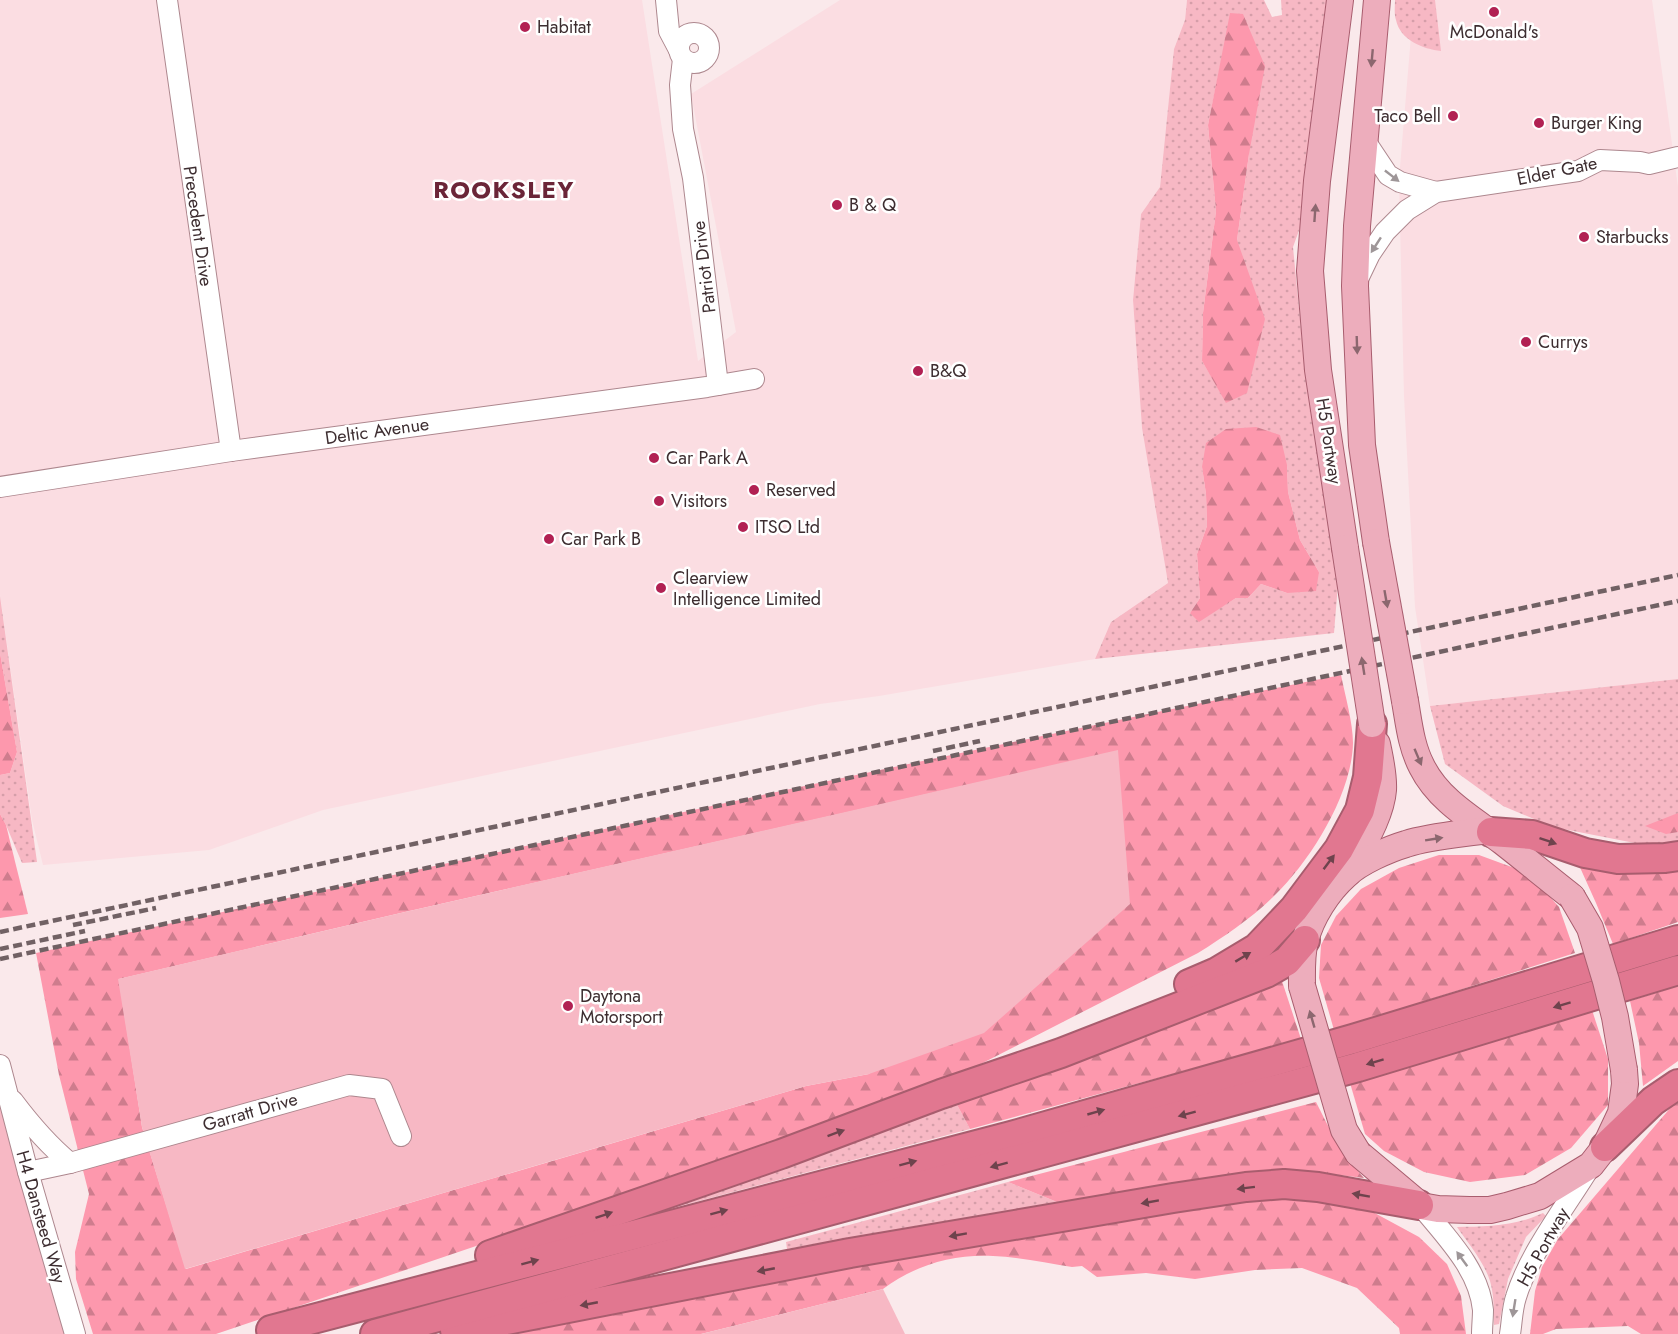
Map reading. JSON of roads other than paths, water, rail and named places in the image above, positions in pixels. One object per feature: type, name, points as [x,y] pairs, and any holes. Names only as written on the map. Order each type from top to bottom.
[{"type":"highway","points":[[941,1094],[1217,972],[1257,948],[1294,909],[1327,866],[1360,810],[1368,777],[1372,724]]},
{"type":"highway","points":[[1489,831],[1532,835],[1585,853],[1618,859],[1678,856]]},
{"type":"highway","points":[[264,1332],[771,1158],[941,1094],[1061,1053],[1266,973],[1287,961],[1305,940]]},
{"type":"highway","points":[[264,1332],[1011,1136],[1365,1035],[1678,940]]},
{"type":"highway","points":[[375,1334],[1358,1067],[1678,970]]},
{"type":"highway","points":[[1598,1156],[1653,1101],[1678,1083]]},
{"type":"highway","points":[[436,1334],[850,1253],[1246,1187],[1284,1185],[1318,1187],[1420,1206]]},
{"type":"main road","name":"H5 Portway","points":[[1340,0],[1317,181],[1310,271],[1318,370],[1372,724],[1382,764],[1383,791],[1374,819],[1347,873]]},
{"type":"main road","name":"H5 Portway","points":[[1377,0],[1357,226],[1355,286],[1362,445],[1376,542],[1412,742],[1423,769],[1450,803],[1572,897],[1590,928],[1615,1017],[1625,1084],[1621,1113],[1598,1156]]},
{"type":"main road","points":[[1489,831],[1408,843],[1382,853],[1347,873],[1317,912],[1305,940],[1302,986],[1344,1130],[1358,1153],[1420,1206],[1438,1209],[1490,1210],[1540,1196],[1598,1156]]},
{"type":"street","name":"Precedent Drive","points":[[167,0],[231,451]]},
{"type":"street","name":"Patriot Drive","points":[[668,0],[693,33]]},
{"type":"street","name":"Patriot Drive","points":[[668,0],[669,31],[687,57],[680,85],[683,129],[693,178],[718,385]]},
{"type":"street","points":[[688,34],[702,35],[709,44],[706,58],[687,57],[680,42],[688,34]]},
{"type":"street","name":"Elder Gate","points":[[1364,139],[1388,175],[1400,182],[1436,192]]},
{"type":"street","name":"Elder Gate","points":[[1355,286],[1370,254],[1385,232],[1407,210],[1436,192],[1578,171],[1600,160],[1649,164],[1678,157]]},
{"type":"street","name":"Deltic Avenue","points":[[0,487],[231,451],[754,379]]},
{"type":"street","name":"H4 Dansteed Way","points":[[0,1065],[27,1172],[75,1334]]},
{"type":"street","name":"Garratt Drive","points":[[27,1172],[70,1163],[349,1084],[382,1089],[401,1136]]},
{"type":"street","points":[[6,1092],[43,1140],[70,1163]]},
{"type":"street","name":"H5 Portway","points":[[1510,1334],[1516,1298],[1529,1267],[1544,1238],[1598,1156]]},
{"type":"street","points":[[1420,1206],[1466,1263],[1476,1282],[1483,1310],[1482,1334]]},
{"type":"railway","points":[[0,932],[1678,575]]},
{"type":"railway","points":[[0,959],[1678,601]]},
{"type":"railway","points":[[933,751],[980,741]]},
{"type":"railway","points":[[73,925],[156,908]]},
{"type":"railway","points":[[0,949],[85,931]]},
{"type":"place","name":"McDonald's","points":[[1494,12]]},
{"type":"place","name":"Habitat","points":[[525,27]]},
{"type":"place","name":"Taco Bell","points":[[1453,116]]},
{"type":"place","name":"Burger King","points":[[1539,123]]},
{"type":"place","name":"B & Q","points":[[837,205]]},
{"type":"place","name":"Starbucks","points":[[1584,237]]},
{"type":"place","name":"Currys","points":[[1526,342]]},
{"type":"place","name":"B&Q","points":[[918,371]]},
{"type":"place","name":"Car Park A","points":[[654,458]]},
{"type":"place","name":"Reserved","points":[[754,490]]},
{"type":"place","name":"Visitors","points":[[659,501]]},
{"type":"place","name":"ITSO Ltd","points":[[743,527]]},
{"type":"place","name":"Car Park B","points":[[549,539]]},
{"type":"place","name":"Clearview Intelligence Limited","points":[[661,588]]},
{"type":"place","name":"Daytona Motorsport","points":[[568,1006]]},
{"type":"district","name":"ROOKSLEY","points":[[504,190]]}]
